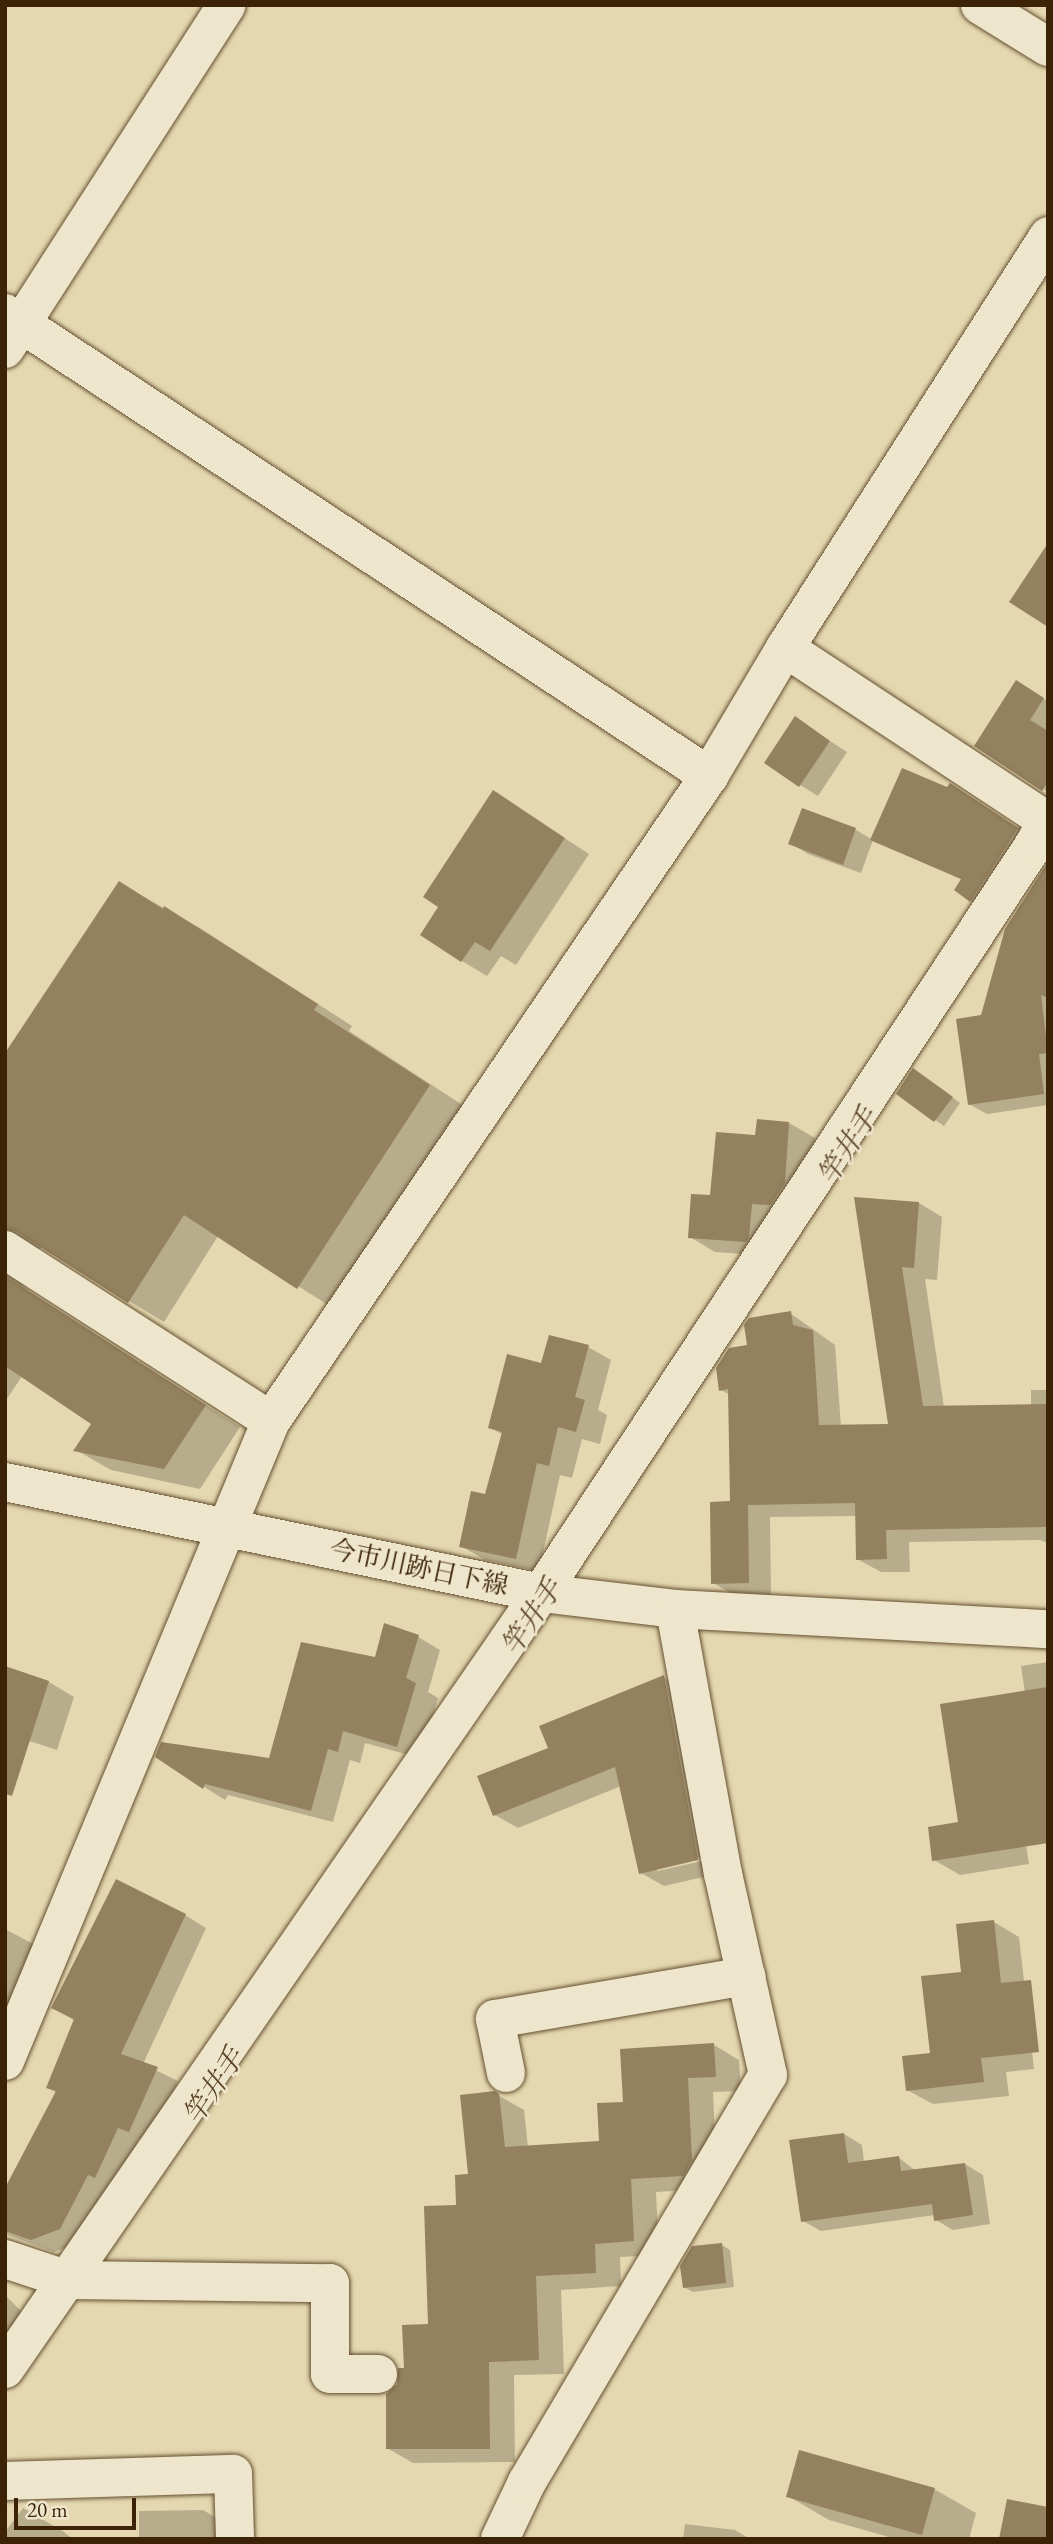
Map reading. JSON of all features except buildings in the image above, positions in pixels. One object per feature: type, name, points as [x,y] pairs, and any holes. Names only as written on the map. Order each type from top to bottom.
[{"type":"street","points":[[227,5],[11,328],[709,776]]},
{"type":"street","points":[[980,5],[1048,47]]},
{"type":"street","points":[[9,2042],[229,1527],[271,1421],[709,776],[785,648],[1048,236]]},
{"type":"street","points":[[5,2369],[541,1593],[1044,832],[785,648]]},
{"type":"street","points":[[5,1250],[271,1421]]},
{"type":"street","name":"今市川跡日下線","points":[[5,1482],[541,1593],[675,1609],[1048,1629]]},
{"type":"street","points":[[500,2539],[527,2482],[768,2076],[723,1874],[675,1609]]},
{"type":"street","points":[[506,2073],[495,2019],[746,1976]]},
{"type":"street","points":[[5,2259],[68,2280],[330,2283],[330,2374],[378,2374]]},
{"type":"street","points":[[5,2481],[233,2474],[235,2539]]},
{"type":"water label","name":"竿井手","points":[[847,1146]]},
{"type":"water label","name":"竿井手","points":[[531,1617]]},
{"type":"water label","name":"竿井手","points":[[213,2086]]}]
